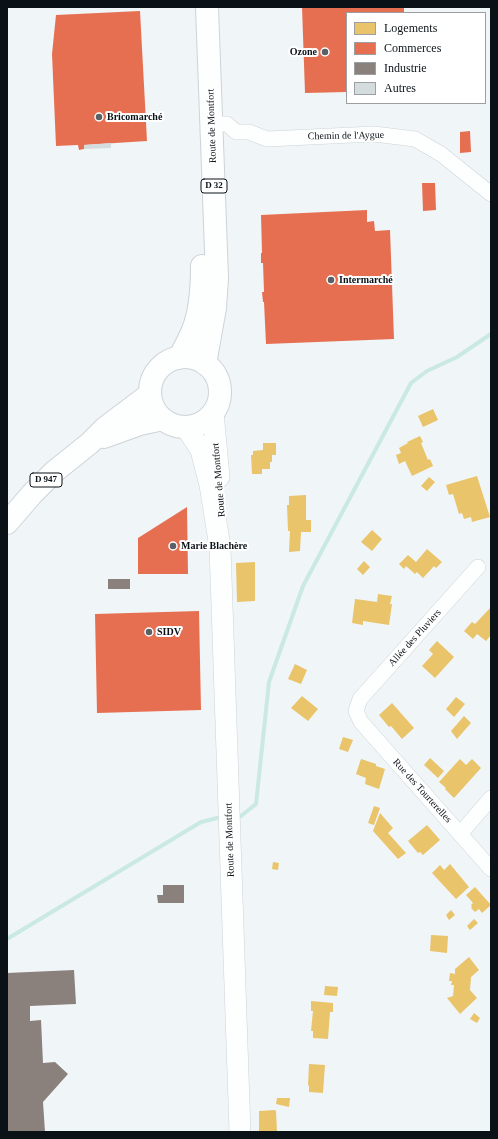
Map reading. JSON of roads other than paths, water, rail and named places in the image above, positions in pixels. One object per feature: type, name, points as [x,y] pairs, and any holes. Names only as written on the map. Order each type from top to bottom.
[{"type":"main road","name":"Route de Montfort","points":[[179,358],[193,331],[198,315],[202,284],[192,7]]},
{"type":"main road","name":"Route de Montfort","points":[[205,364],[215,308],[217,278],[207,7]]},
{"type":"main road","points":[[179,358],[197,360],[205,364],[212,371],[217,380],[219,390],[217,406],[213,413],[196,425],[186,427],[170,424],[156,412],[152,404],[150,394],[151,386],[157,370],[171,360],[179,358]]},
{"type":"main road","name":"D 947","points":[[7,523],[32,494],[55,471],[90,443],[105,428],[150,394]]},
{"type":"main road","name":"Route de Montfort","points":[[213,413],[223,517],[220,547]]},
{"type":"main road","name":"D 947","points":[[90,443],[140,424],[163,419]]},
{"type":"main road","name":"Route de Montfort","points":[[186,427],[201,450],[210,484],[220,547],[240,1132]]},
{"type":"street","name":"Chemin de l'Aygue","points":[[211,124],[228,124],[236,132],[249,132],[268,139],[374,134],[415,139],[441,154],[491,194]]},
{"type":"street","name":"Allée des Pluviers","points":[[356,711],[360,699],[478,567]]},
{"type":"street","name":"Rue des Tourterelles","points":[[356,711],[361,722],[491,870]]},
{"type":"street","points":[[460,834],[491,798]]},
{"type":"waterway","points":[[235,817],[241,816],[256,804],[269,682],[303,586],[411,383],[427,371],[457,357],[491,334]]},
{"type":"waterway","points":[[7,939],[201,822],[223,817]]},
{"type":"place","name":"Ozone","points":[[325,52]]},
{"type":"place","name":"Bricomarché","points":[[99,117]]},
{"type":"place","name":"Intermarché","points":[[331,280]]},
{"type":"place","name":"Marie Blachère","points":[[173,546]]},
{"type":"place","name":"SIDV","points":[[149,632]]}]
